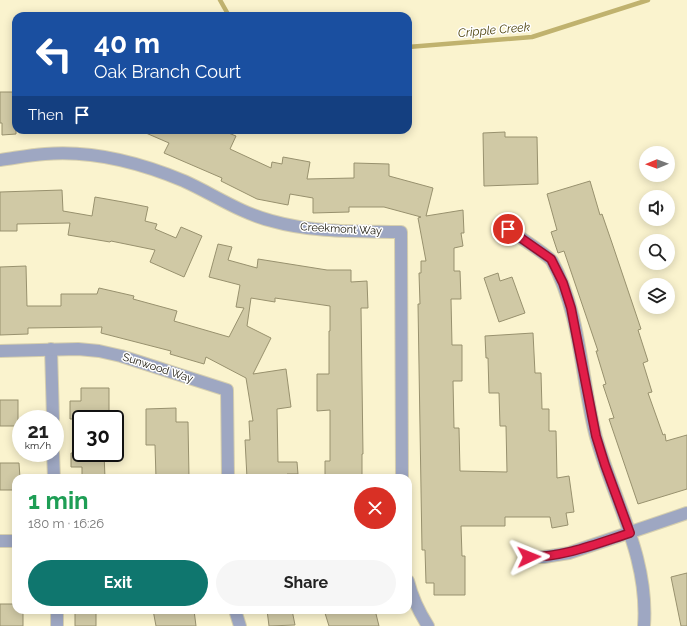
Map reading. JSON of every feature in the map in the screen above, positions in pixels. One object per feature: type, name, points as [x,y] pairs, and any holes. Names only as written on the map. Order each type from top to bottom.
[{"type":"street","name":"Creekmont Way","points":[[0,160],[46,154],[94,156],[156,170],[185,182],[247,213],[271,221],[296,227],[321,230],[401,232],[402,474]]},
{"type":"street","points":[[508,229],[551,259],[563,283],[571,308],[596,436],[637,554],[643,582],[645,610],[644,626]]},
{"type":"street","points":[[51,349],[53,410]]},
{"type":"street","name":"Sunwood Way","points":[[0,350],[78,349],[100,351],[121,356],[227,390],[228,474]]},
{"type":"street","points":[[53,462],[54,474]]},
{"type":"street","points":[[529,557],[544,557],[569,553],[687,513]]},
{"type":"street","points":[[0,541],[12,541]]},
{"type":"street","points":[[412,594],[428,626]]},
{"type":"street","points":[[57,614],[57,626]]},
{"type":"street","points":[[236,614],[240,626]]},
{"type":"building","points":[[0,92],[12,92],[12,134],[16,134],[2,135],[2,123],[0,123]]},
{"type":"building","points":[[505,132],[505,137],[537,137],[538,184],[484,186],[483,133]]},
{"type":"building","points":[[148,134],[231,134],[236,136],[230,149],[271,168],[272,162],[282,164],[283,157],[310,162],[307,179],[354,178],[354,163],[389,164],[389,176],[433,188],[426,216],[463,210],[464,233],[461,233],[463,246],[454,248],[454,271],[460,271],[461,299],[451,299],[452,345],[462,345],[462,381],[453,381],[454,428],[459,428],[460,471],[507,472],[506,426],[500,426],[499,393],[489,393],[488,358],[486,358],[485,336],[533,333],[535,373],[541,373],[542,409],[549,409],[549,431],[556,431],[557,478],[569,476],[574,512],[566,513],[568,525],[552,528],[550,517],[505,517],[505,526],[461,526],[462,556],[465,556],[465,595],[434,595],[434,583],[426,583],[425,550],[422,550],[418,304],[420,304],[419,273],[421,273],[421,261],[426,261],[418,218],[421,217],[384,207],[349,207],[349,212],[313,213],[313,198],[290,194],[288,205],[257,199],[221,181],[222,178],[164,153],[169,143]]},
{"type":"building","points":[[590,181],[600,215],[602,214],[641,329],[638,330],[648,361],[643,363],[652,392],[648,393],[663,435],[665,434],[666,441],[687,435],[687,489],[638,504],[609,419],[614,418],[603,385],[606,384],[596,351],[598,351],[564,251],[558,253],[551,232],[557,230],[547,194]]},
{"type":"building","points":[[62,190],[63,211],[92,216],[95,197],[123,202],[148,207],[145,221],[157,224],[155,229],[176,238],[181,227],[202,236],[184,277],[150,262],[155,250],[111,241],[68,235],[70,223],[17,224],[17,231],[0,231],[0,192]]},
{"type":"building","points":[[218,244],[232,247],[228,260],[257,268],[258,259],[327,270],[351,270],[351,282],[367,281],[368,308],[361,308],[362,474],[325,474],[325,461],[330,461],[330,410],[317,411],[317,374],[329,374],[330,306],[275,298],[275,302],[251,298],[247,326],[271,338],[253,374],[286,369],[291,407],[277,409],[278,462],[297,462],[298,474],[247,474],[245,440],[250,440],[249,421],[253,421],[246,378],[206,357],[204,364],[170,354],[171,351],[101,333],[102,327],[28,328],[28,334],[0,335],[0,267],[26,266],[27,306],[61,306],[61,294],[97,294],[99,288],[134,296],[133,299],[177,311],[174,321],[229,337],[244,308],[236,307],[240,285],[209,277]]},
{"type":"building","points":[[498,273],[500,281],[512,277],[525,313],[499,322],[484,278]]},
{"type":"building","points":[[81,388],[109,388],[109,410],[72,410],[72,419],[70,419],[70,401],[81,401]]},
{"type":"building","points":[[0,400],[18,400],[18,410],[12,410],[12,426],[0,426]]},
{"type":"building","points":[[176,408],[176,422],[188,422],[189,474],[156,474],[155,445],[146,445],[146,409]]},
{"type":"building","points":[[71,453],[72,462],[104,462],[105,474],[82,474],[82,467],[71,467]]},
{"type":"building","points":[[0,463],[19,463],[20,474],[12,474],[12,490],[0,490]]},
{"type":"building","points":[[687,573],[687,626],[681,626],[671,577]]},
{"type":"building","points":[[0,604],[12,604],[12,614],[23,614],[23,626],[0,626]]},
{"type":"building","points":[[75,614],[96,614],[96,626],[75,626]]},
{"type":"building","points":[[154,614],[194,614],[196,626],[156,626]]},
{"type":"building","points":[[268,614],[293,614],[295,625],[269,626]]},
{"type":"building","points":[[325,614],[376,614],[379,626],[329,626]]},
{"type":"waterway","name":"Cripple Creek","points":[[220,0],[227,12]]},
{"type":"waterway","name":"Cripple Creek","points":[[412,47],[532,37],[648,0]]},
{"type":"route","points":[[508,229],[551,259],[563,283],[571,308],[596,436],[630,533],[569,553],[544,557],[529,557]]}]
